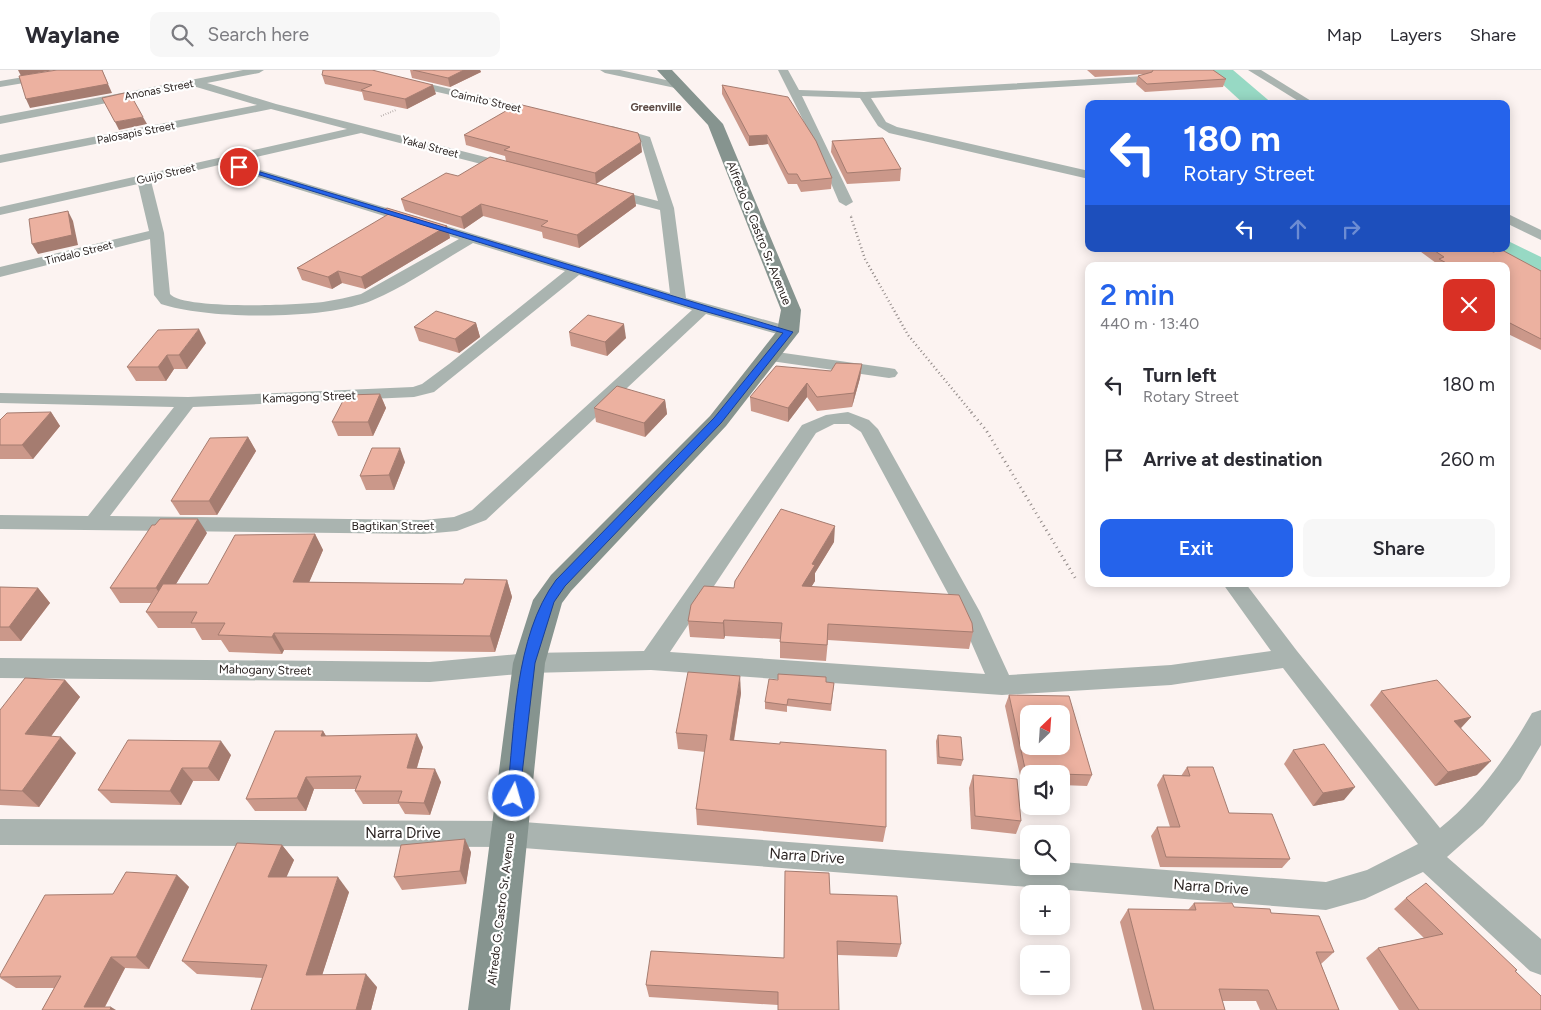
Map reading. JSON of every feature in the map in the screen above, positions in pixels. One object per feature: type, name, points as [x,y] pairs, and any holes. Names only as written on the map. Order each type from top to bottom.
[{"type":"street","points":[[0,84],[84,70]]},
{"type":"street","name":"Anonas Street","points":[[0,120],[259,70]]},
{"type":"street","name":"Caimito Street","points":[[355,70],[552,116]]},
{"type":"street","points":[[379,75],[392,70]]},
{"type":"street","points":[[605,70],[672,78]]},
{"type":"street","points":[[782,70],[796,93],[846,202]]},
{"type":"street","points":[[796,93],[825,92],[864,95],[1144,79],[1133,70]]},
{"type":"street","points":[[1254,70],[1304,100]]},
{"type":"street","name":"Alfredo G. Castro Sr. Avenue","points":[[489,1010],[529,663],[548,600],[561,583],[718,421],[788,332],[791,310],[715,124],[672,78]]},
{"type":"street","name":"Yakal Street","points":[[195,83],[272,106],[529,172]]},
{"type":"street","points":[[864,95],[882,124],[892,130],[1085,174]]},
{"type":"street","name":"Palosapis Street","points":[[0,159],[272,106]]},
{"type":"street","points":[[599,127],[646,140],[667,208],[679,301]]},
{"type":"street","name":"Guijo Street","points":[[0,211],[144,180],[362,129]]},
{"type":"street","points":[[221,162],[679,301],[788,332]]},
{"type":"street","points":[[144,180],[157,233],[162,295],[167,301],[191,307],[264,309],[340,303],[367,297],[473,237]]},
{"type":"street","points":[[593,189],[667,208]]},
{"type":"street","points":[[1510,219],[1541,236]]},
{"type":"street","name":"Tindalo Street","points":[[0,272],[157,233]]},
{"type":"street","name":"Kamagong Street","points":[[0,398],[188,402],[404,393],[428,388],[490,341],[576,270]]},
{"type":"street","name":"Bagtikan Street","points":[[0,522],[424,527],[457,524],[471,520],[479,515],[703,308]]},
{"type":"street","points":[[770,356],[889,373]]},
{"type":"street","points":[[93,524],[188,402]]},
{"type":"street","points":[[651,660],[809,429],[831,418],[849,418],[862,422],[869,430],[969,612],[1002,684]]},
{"type":"street","points":[[1236,587],[1432,852],[1541,960]]},
{"type":"street","name":"Mahogany Street","points":[[0,668],[430,672],[529,663],[651,660],[1002,684],[1172,675],[1289,658]]},
{"type":"street","name":"Narra Drive","points":[[0,832],[510,834],[1326,896],[1344,894],[1386,877],[1432,852],[1470,822],[1494,794],[1528,746],[1541,721]]},
{"type":"path","points":[[846,202],[865,259],[908,335],[986,430],[1077,581]]},
{"type":"building","points":[[57,70],[102,70],[108,84],[26,99],[19,76]]},
{"type":"building","points":[[323,70],[372,70],[433,85],[405,99],[361,90],[372,85],[322,75]]},
{"type":"building","points":[[413,70],[464,70],[448,78]]},
{"type":"building","points":[[1153,70],[1213,70],[1226,79],[1147,84],[1138,76]]},
{"type":"building","points":[[722,85],[788,97],[816,141],[832,178],[801,181],[797,174],[788,174],[767,135],[749,136]]},
{"type":"building","points":[[129,92],[143,117],[115,122],[102,98]]},
{"type":"building","points":[[518,104],[638,133],[641,142],[595,173],[504,150],[510,147],[464,135]]},
{"type":"building","points":[[883,138],[901,169],[847,173],[832,141]]},
{"type":"building","points":[[490,157],[634,194],[577,235],[541,226],[548,221],[481,204],[461,217],[401,199],[446,173],[458,176]]},
{"type":"building","points":[[387,208],[447,226],[361,277],[338,271],[328,277],[297,268],[392,212],[384,210]]},
{"type":"building","points":[[68,211],[72,235],[32,244],[29,219]]},
{"type":"building","points":[[1436,252],[1506,252],[1541,271],[1541,339],[1510,323],[1510,262],[1445,262],[1439,259],[1444,257]]},
{"type":"building","points":[[436,311],[476,323],[455,339],[414,327]]},
{"type":"building","points":[[588,315],[624,324],[605,342],[569,332]]},
{"type":"building","points":[[199,329],[179,355],[167,355],[158,367],[127,367],[158,330]]},
{"type":"building","points":[[836,363],[862,364],[854,393],[817,397],[807,383],[788,408],[750,397],[776,366],[831,371]]},
{"type":"building","points":[[617,386],[665,400],[644,423],[594,408]]},
{"type":"building","points":[[380,394],[368,422],[332,422],[346,395]]},
{"type":"building","points":[[51,412],[22,445],[0,445],[0,420],[7,413]]},
{"type":"building","points":[[248,437],[209,501],[171,501],[210,438]]},
{"type":"building","points":[[372,448],[400,448],[389,475],[360,476]]},
{"type":"building","points":[[781,509],[835,526],[812,564],[815,565],[802,586],[959,595],[972,623],[973,632],[828,624],[827,645],[780,642],[782,623],[724,620],[723,623],[688,621],[691,605],[704,586],[734,588],[735,581]]},
{"type":"building","points":[[160,519],[198,519],[156,588],[110,588],[152,525],[155,525]]},
{"type":"building","points":[[315,534],[293,582],[463,584],[465,579],[507,580],[490,636],[274,633],[272,637],[218,635],[225,623],[191,623],[197,612],[146,612],[163,584],[208,584],[235,535]]},
{"type":"building","points":[[0,587],[38,588],[9,627],[0,627]]},
{"type":"building","points":[[688,672],[740,676],[730,740],[886,750],[886,827],[696,809],[707,735],[676,733]]},
{"type":"building","points":[[778,674],[826,677],[826,682],[834,683],[831,704],[788,699],[787,705],[765,702],[769,679],[778,680]]},
{"type":"building","points":[[25,678],[65,680],[25,734],[61,737],[22,791],[0,790],[0,710]]},
{"type":"building","points":[[1437,680],[1471,717],[1454,721],[1491,761],[1448,772],[1381,691]]},
{"type":"building","points":[[1009,695],[1069,696],[1092,775],[1070,774],[1070,765],[1024,765],[1022,755],[1070,755],[1070,705],[1020,705],[1020,745]]},
{"type":"building","points":[[275,731],[323,731],[321,736],[417,734],[407,768],[435,769],[424,803],[398,802],[402,791],[355,791],[361,776],[306,777],[297,798],[246,799]]},
{"type":"building","points":[[938,735],[961,737],[963,760],[939,757]]},
{"type":"building","points":[[128,740],[221,741],[208,768],[182,768],[170,791],[98,790]]},
{"type":"building","points":[[1324,744],[1355,787],[1323,793],[1293,750]]},
{"type":"building","points":[[1187,767],[1213,767],[1229,813],[1272,814],[1290,859],[1166,857],[1157,827],[1180,827],[1163,775],[1190,776]]},
{"type":"building","points":[[973,775],[1017,779],[1021,821],[975,816]]},
{"type":"building","points":[[465,839],[460,871],[394,877],[401,845]]},
{"type":"building","points":[[237,843],[282,845],[268,877],[338,877],[306,975],[366,974],[356,1010],[251,1010],[267,965],[182,961]]},
{"type":"building","points":[[785,871],[829,873],[830,894],[897,896],[901,944],[837,941],[839,1010],[778,1010],[778,992],[646,985],[651,951],[784,958]]},
{"type":"building","points":[[126,872],[177,875],[136,957],[111,957],[84,1007],[111,1007],[110,1010],[42,1010],[61,976],[0,977],[45,895],[113,894]]},
{"type":"building","points":[[1426,883],[1517,970],[1515,971],[1541,996],[1541,1010],[1419,1010],[1378,948],[1443,934],[1406,898]]},
{"type":"building","points":[[1194,903],[1232,903],[1234,907],[1270,909],[1271,913],[1319,916],[1334,952],[1316,952],[1339,1010],[1277,1010],[1268,990],[1219,989],[1225,1010],[1154,1010],[1128,909],[1196,910]]},
{"type":"waterway","points":[[1219,70],[1255,100]]},
{"type":"waterway","points":[[1508,252],[1541,270]]},
{"type":"district","name":"Greenville","points":[[656,107]]},
{"type":"route","points":[[239,167],[679,301],[788,332],[718,421],[561,583],[548,600],[540,620],[529,663],[514,796]]}]
